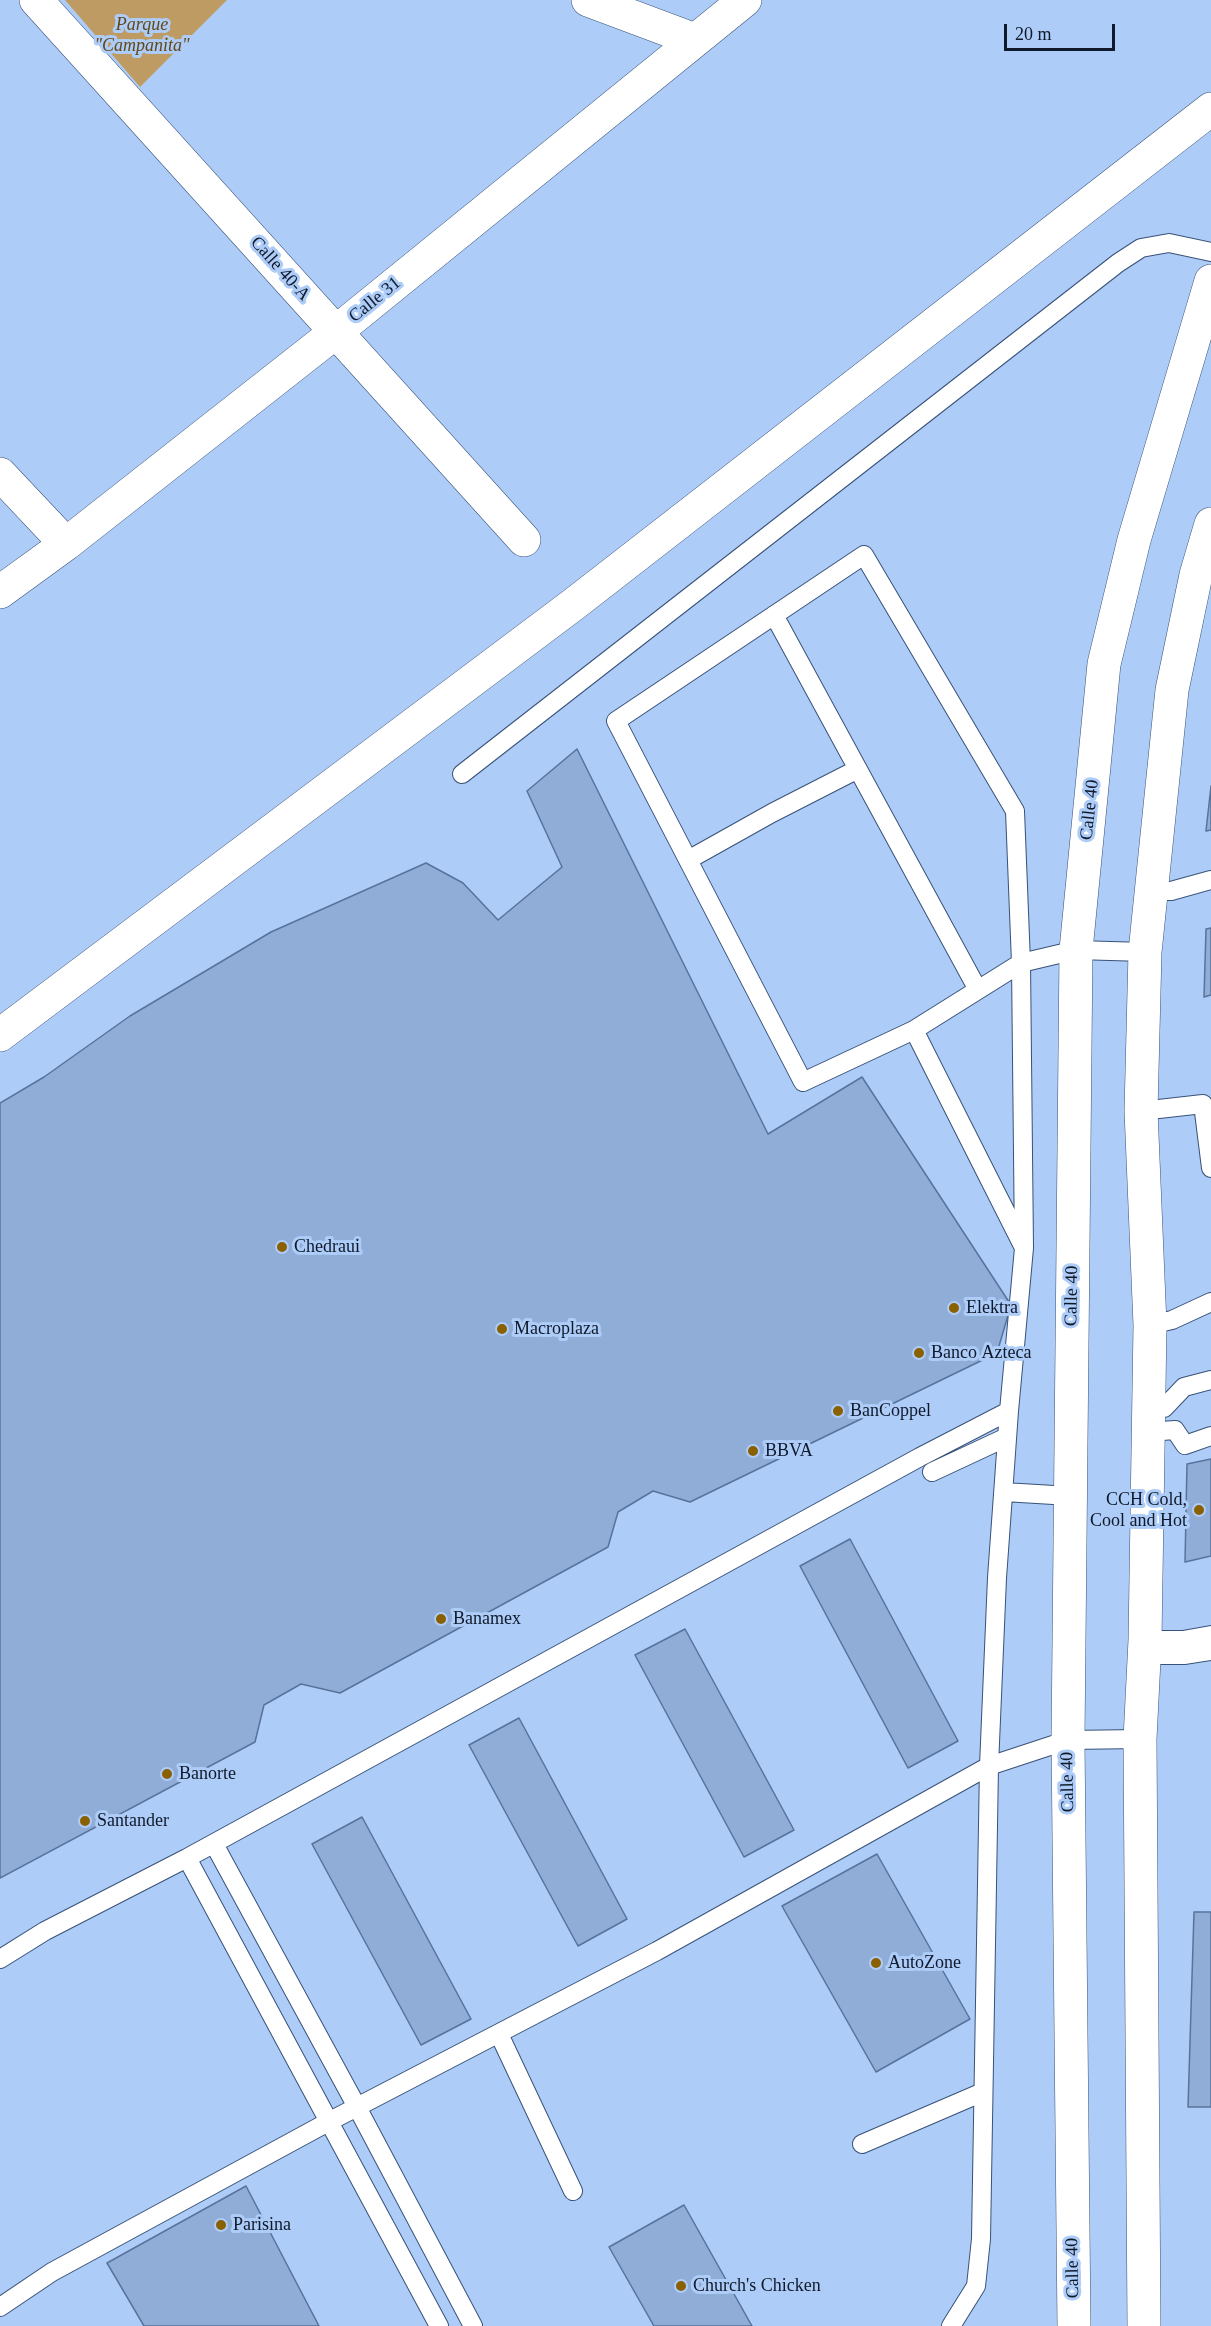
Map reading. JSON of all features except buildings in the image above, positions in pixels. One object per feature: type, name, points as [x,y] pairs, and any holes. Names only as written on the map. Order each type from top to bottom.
[{"type":"main road","name":"Calle 40-A","points":[[36,0],[524,540]]},
{"type":"main road","points":[[588,0],[695,40]]},
{"type":"main road","name":"Calle 31","points":[[0,592],[66,544],[337,331],[745,0]]},
{"type":"main road","points":[[0,1035],[574,604],[1211,108]]},
{"type":"main road","name":"Calle 40","points":[[1074,2326],[1068,1740],[1076,950],[1104,664],[1134,540],[1211,281]]},
{"type":"main road","points":[[0,474],[66,544]]},
{"type":"main road","points":[[1144,2326],[1140,1739],[1145,1647],[1150,1325],[1142,1111],[1145,952],[1172,690],[1196,575],[1211,524]]},
{"type":"lane","points":[[462,774],[1118,263],[1141,248],[1169,243],[1211,252]]},
{"type":"lane","points":[[951,2326],[976,2286],[981,2239],[989,1766],[997,1578],[1024,1248],[1021,963],[1015,811],[864,555],[616,721],[803,1082],[914,1030],[1021,963],[1076,950],[1145,952]]},
{"type":"lane","points":[[774,615],[978,990]]},
{"type":"lane","points":[[688,860],[858,769]]},
{"type":"lane","points":[[1153,891],[1171,891],[1211,880]]},
{"type":"lane","points":[[914,1030],[1024,1248]]},
{"type":"lane","points":[[1142,1111],[1203,1104],[1211,1168]]},
{"type":"lane","points":[[1150,1325],[1172,1320],[1211,1302]]},
{"type":"lane","points":[[1148,1420],[1164,1408],[1184,1387],[1211,1380]]},
{"type":"lane","points":[[0,1959],[45,1931],[214,1844],[920,1457],[1009,1411]]},
{"type":"lane","points":[[1148,1420],[1175,1430],[1185,1444],[1211,1436]]},
{"type":"lane","points":[[932,1472],[1007,1437]]},
{"type":"lane","points":[[1004,1492],[1070,1496]]},
{"type":"lane","points":[[1145,1647],[1211,1635]]},
{"type":"lane","points":[[1145,1647],[1184,1655],[1211,1651]]},
{"type":"lane","points":[[0,2307],[52,2272],[330,2121],[667,1946],[989,1766],[1068,1740],[1140,1739]]},
{"type":"lane","points":[[214,1844],[473,2326]]},
{"type":"lane","points":[[187,1858],[439,2326]]},
{"type":"lane","points":[[499,2034],[573,2191]]},
{"type":"lane","points":[[862,2144],[983,2092]]},
{"type":"green space","name":"Parque \"Campanita\"","points":[[65,0],[227,0],[140,87]]},
{"type":"place","name":"Chedraui","points":[[282,1247]]},
{"type":"place","name":"Elektra","points":[[954,1308]]},
{"type":"place","name":"Macroplaza","points":[[502,1329]]},
{"type":"place","name":"Banco Azteca","points":[[919,1353]]},
{"type":"place","name":"BanCoppel","points":[[838,1411]]},
{"type":"place","name":"BBVA","points":[[753,1451]]},
{"type":"place","name":"CCH Cold, Cool and Hot","points":[[1199,1510]]},
{"type":"place","name":"Banamex","points":[[441,1619]]},
{"type":"place","name":"Banorte","points":[[167,1774]]},
{"type":"place","name":"Santander","points":[[85,1821]]},
{"type":"place","name":"AutoZone","points":[[876,1963]]},
{"type":"place","name":"Parisina","points":[[221,2225]]},
{"type":"place","name":"Church's Chicken","points":[[681,2286]]}]
